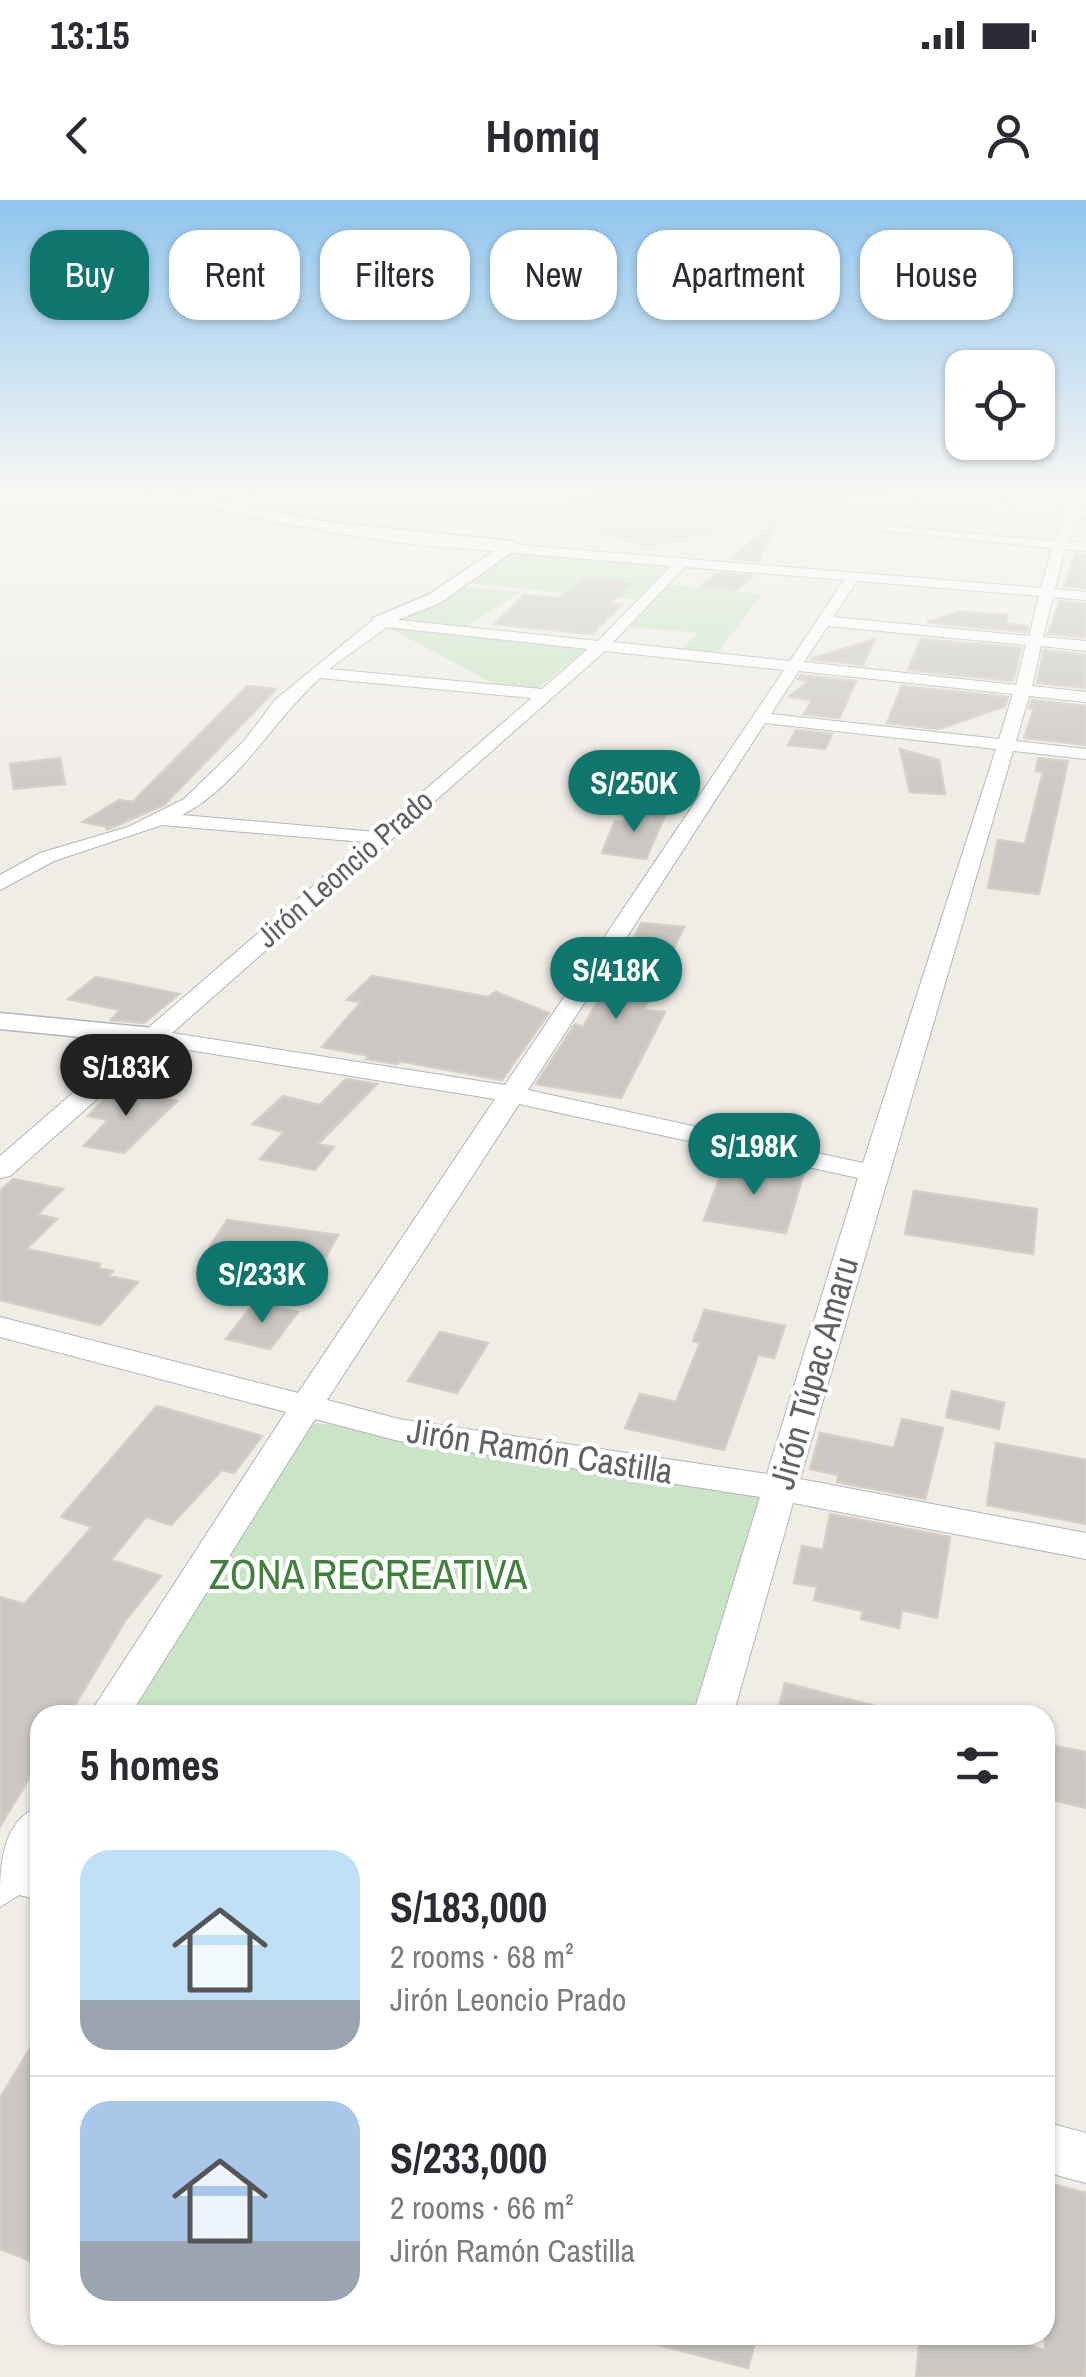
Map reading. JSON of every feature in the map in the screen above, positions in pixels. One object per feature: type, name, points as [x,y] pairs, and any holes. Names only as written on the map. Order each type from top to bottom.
[{"type":"street","points":[[0,884],[47,857],[135,831],[191,803],[251,744],[281,704],[316,673],[379,622],[439,596]]},
{"type":"street","name":"Jirón Leoncio Prado","points":[[0,1170],[602,646],[650,596]]},
{"type":"street","points":[[115,1705],[305,1407],[841,596]]},
{"type":"street","name":"Jirón Túpac Amaru","points":[[717,1705],[873,1173],[1023,690],[1047,596]]},
{"type":"street","points":[[825,621],[1086,646]]},
{"type":"street","points":[[379,622],[1086,697]]},
{"type":"street","points":[[316,673],[547,694]]},
{"type":"street","points":[[762,718],[1086,754]]},
{"type":"street","points":[[157,819],[380,838]]},
{"type":"street","points":[[0,1021],[154,1036],[510,1094],[873,1173]]},
{"type":"street","name":"Jirón Ramón Castilla","points":[[0,1327],[400,1430],[780,1488],[1086,1546]]},
{"type":"street","points":[[12,1878],[30,1843]]},
{"type":"street","points":[[1055,2150],[1086,2158]]},
{"type":"green space","points":[[438,596],[514,596],[463,629],[387,621]]},
{"type":"green space","points":[[593,596],[642,596],[638,600]]},
{"type":"green space","points":[[657,596],[761,596],[716,655],[680,652],[697,633],[629,627]]},
{"type":"green space","points":[[382,624],[588,647],[535,691],[500,687]]},
{"type":"green space","name":"ZONA RECREATIVA","points":[[297,1420],[781,1488],[716,1705],[115,1705]]},
{"type":"building","points":[[523,596],[618,596],[610,603],[622,604],[592,634],[494,624]]},
{"type":"building","points":[[1060,601],[1086,604],[1086,637],[1048,634]]},
{"type":"building","points":[[958,612],[1007,615],[1006,624],[1028,626],[1026,632],[927,622]]},
{"type":"building","points":[[875,639],[863,665],[811,659]]},
{"type":"building","points":[[921,639],[1021,648],[1013,681],[908,670]]},
{"type":"building","points":[[1044,650],[1086,655],[1086,688],[1037,683]]},
{"type":"building","points":[[801,675],[856,681],[839,718],[804,714],[812,700],[789,697],[809,681],[798,679]]},
{"type":"building","points":[[247,686],[276,689],[164,805],[106,830],[109,827],[83,822],[119,800],[133,802]]},
{"type":"building","points":[[902,686],[1008,697],[1005,706],[939,729],[887,723]]},
{"type":"building","points":[[1032,700],[1086,706],[1086,745],[1024,738],[1034,709],[1029,708]]},
{"type":"building","points":[[796,730],[832,734],[825,749],[788,745]]},
{"type":"building","points":[[900,749],[939,760],[945,794],[910,792]]},
{"type":"building","points":[[60,758],[65,784],[14,789],[10,764]]},
{"type":"building","points":[[1038,758],[1068,761],[1039,894],[988,888],[998,840],[1025,844],[1043,772],[1036,771]]},
{"type":"building","points":[[632,810],[666,813],[646,859],[602,853],[615,821],[623,822]]},
{"type":"building","points":[[641,923],[684,927],[644,1010],[665,1012],[621,1098],[536,1084],[575,1024],[583,1027],[618,964],[622,964]]},
{"type":"building","points":[[372,976],[488,997],[496,992],[549,1013],[502,1080],[400,1061],[397,1064],[366,1059],[370,1056],[322,1047],[361,1002],[347,1000]]},
{"type":"building","points":[[96,977],[179,994],[144,1023],[111,1020],[120,1010],[68,999]]},
{"type":"building","points":[[346,1079],[377,1084],[318,1144],[334,1147],[315,1170],[260,1159],[284,1132],[253,1124],[283,1096],[320,1105]]},
{"type":"building","points":[[114,1089],[177,1101],[124,1153],[84,1146],[108,1120],[88,1116]]},
{"type":"building","points":[[725,1163],[803,1175],[786,1233],[704,1220]]},
{"type":"building","points":[[13,1179],[63,1189],[38,1214],[57,1219],[26,1249],[100,1264],[99,1268],[113,1271],[109,1276],[138,1282],[100,1325],[0,1300],[0,1191]]},
{"type":"building","points":[[914,1191],[1037,1209],[1033,1254],[905,1234]]},
{"type":"building","points":[[227,1220],[338,1235],[322,1264],[209,1248]]},
{"type":"building","points":[[255,1302],[298,1312],[270,1349],[226,1339]]},
{"type":"building","points":[[705,1310],[785,1326],[774,1358],[758,1355],[724,1450],[625,1428],[640,1394],[676,1402],[700,1343],[693,1341]]},
{"type":"building","points":[[440,1332],[488,1343],[457,1393],[408,1381]]},
{"type":"building","points":[[952,1391],[1004,1403],[999,1429],[946,1417]]},
{"type":"building","points":[[157,1406],[262,1436],[234,1473],[222,1470],[171,1525],[146,1517],[111,1560],[161,1576],[125,1621],[75,1705],[30,1705],[30,1777],[0,1826],[0,1597],[24,1604],[92,1527],[61,1517]]},
{"type":"building","points":[[902,1419],[943,1428],[925,1499],[837,1482],[838,1475],[810,1469],[820,1433],[894,1448]]},
{"type":"building","points":[[996,1443],[1086,1460],[1086,1524],[987,1505]]},
{"type":"building","points":[[830,1514],[950,1537],[937,1618],[902,1610],[899,1628],[861,1619],[863,1611],[814,1600],[817,1587],[794,1583],[802,1546],[823,1550]]},
{"type":"building","points":[[785,1683],[871,1705],[780,1705]]},
{"type":"building","points":[[1055,1746],[1086,1752],[1086,1808],[1055,1800]]},
{"type":"building","points":[[30,2048],[30,2261],[0,2249],[0,2098]]},
{"type":"building","points":[[1055,2185],[1086,2193],[1086,2377],[916,2377],[919,2345],[1028,2345],[1045,2350],[1045,2345],[1055,2345]]},
{"type":"building","points":[[659,2345],[754,2345],[748,2368]]}]
